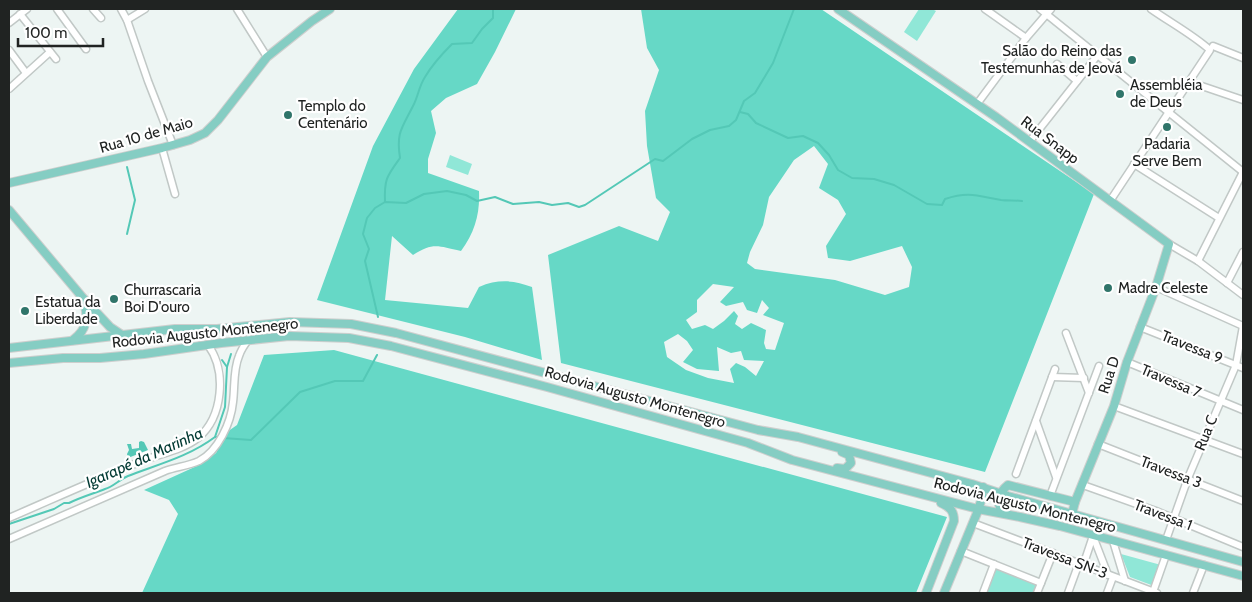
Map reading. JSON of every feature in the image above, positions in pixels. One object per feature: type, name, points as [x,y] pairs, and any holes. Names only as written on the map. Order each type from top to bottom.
[{"type":"main road","name":"Rua 10 de Maio","points":[[9,183],[162,148],[205,133],[218,120],[267,58],[312,21],[330,9]]},
{"type":"main road","name":"Rua Snapp","points":[[838,9],[978,104],[1169,244]]},
{"type":"main road","points":[[9,210],[82,298],[110,327],[122,335]]},
{"type":"main road","name":"Rua D","points":[[1072,514],[1075,502],[1114,406],[1127,362],[1156,287],[1169,244]]},
{"type":"main road","points":[[71,342],[81,334],[85,327],[87,316],[82,298]]},
{"type":"main road","name":"Rodovia Augusto Montenegro","points":[[9,348],[175,329],[217,329],[290,322],[351,324],[396,333],[758,430],[798,437],[983,487],[1056,510],[1243,562]]},
{"type":"main road","name":"Rodovia Augusto Montenegro","points":[[9,363],[144,354],[208,344],[289,336],[349,338],[392,346],[547,387],[739,440],[792,460],[908,491],[978,509],[1004,513],[1243,576]]},
{"type":"main road","points":[[792,460],[801,458],[842,469],[845,469],[851,463],[852,459],[847,454],[806,443],[798,437]]},
{"type":"main road","points":[[1004,513],[999,507],[1001,494],[1005,487],[1011,485],[1075,502]]},
{"type":"main road","points":[[944,593],[978,509],[983,487]]},
{"type":"main road","points":[[908,491],[948,506],[954,515],[952,529],[926,593]]},
{"type":"main road","points":[[1037,492],[1056,510]]},
{"type":"street","points":[[9,24],[27,9]]},
{"type":"street","points":[[57,9],[86,49]]},
{"type":"street","points":[[93,9],[101,18]]},
{"type":"street","points":[[121,9],[127,20],[173,145]]},
{"type":"street","points":[[127,20],[145,9]]},
{"type":"street","points":[[237,9],[267,58]]},
{"type":"street","points":[[985,9],[1026,38]]},
{"type":"street","points":[[1040,9],[1048,11],[1097,56],[1243,172],[1198,261]]},
{"type":"street","points":[[1151,9],[1211,48],[1243,58]]},
{"type":"street","points":[[978,104],[1048,11]]},
{"type":"street","points":[[20,14],[56,59]]},
{"type":"street","points":[[1110,201],[1211,48]]},
{"type":"street","points":[[9,50],[26,73]]},
{"type":"street","points":[[9,89],[50,52]]},
{"type":"street","points":[[1030,141],[1097,56]]},
{"type":"street","points":[[1057,64],[1077,81]]},
{"type":"street","points":[[1190,82],[1243,100]]},
{"type":"street","points":[[162,148],[176,194]]},
{"type":"street","points":[[1134,164],[1219,218]]},
{"type":"street","name":"Rua Snapp","points":[[1169,244],[1198,261],[1243,295]]},
{"type":"street","points":[[1227,283],[1243,252]]},
{"type":"street","points":[[1156,287],[1243,326]]},
{"type":"street","name":"Rua C","points":[[1166,540],[1172,517],[1236,365],[1243,326]]},
{"type":"street","name":"Travessa 9","points":[[1140,327],[1243,368]]},
{"type":"street","points":[[1066,333],[1089,393]]},
{"type":"street","points":[[9,539],[165,470],[199,460],[211,451],[221,437],[228,422],[233,404],[238,356],[249,339]]},
{"type":"street","points":[[9,518],[144,460],[189,444],[198,438],[213,419],[219,395],[217,361],[208,344]]},
{"type":"street","name":"Travessa 7","points":[[1127,362],[1219,402],[1243,410]]},
{"type":"street","points":[[1050,496],[1099,366]]},
{"type":"street","points":[[1016,474],[1055,368]]},
{"type":"street","points":[[1052,377],[1084,378]]},
{"type":"street","points":[[1114,406],[1243,454]]},
{"type":"street","points":[[1036,420],[1056,477]]},
{"type":"street","name":"Travessa 3","points":[[1098,444],[1243,501]]},
{"type":"street","name":"Travessa 1","points":[[1083,485],[1172,517],[1243,547]]},
{"type":"street","name":"Travessa SN-3","points":[[972,522],[1155,592]]},
{"type":"street","points":[[1068,593],[1093,536]]},
{"type":"street","points":[[1093,536],[1110,576],[1106,593]]},
{"type":"street","points":[[1113,541],[1125,581]]},
{"type":"street","points":[[961,551],[1042,583]]},
{"type":"street","points":[[1037,593],[1053,554]]},
{"type":"street","points":[[1155,592],[1166,555]]},
{"type":"street","points":[[983,593],[994,564]]},
{"type":"street","points":[[1193,593],[1204,566]]},
{"type":"shaded area","points":[[458,9],[516,9],[477,84],[446,98],[431,111],[436,133],[428,159],[428,173],[479,191],[479,207],[476,222],[470,237],[461,251],[436,246],[426,248],[413,255],[392,236],[385,300],[468,308],[479,287],[486,284],[505,281],[532,287],[542,360],[465,337],[317,300],[373,146],[414,69]]},
{"type":"shaded area","points":[[641,9],[821,9],[1094,194],[985,472],[561,363],[548,255],[619,226],[658,241],[670,212],[656,198],[647,146],[645,111],[659,70],[647,48]],"holes":[[[814,146],[828,164],[819,188],[838,200],[846,214],[826,246],[828,258],[850,261],[902,246],[912,267],[909,287],[885,295],[835,280],[755,269],[747,263],[750,252],[763,225],[769,197],[794,160]],[[713,284],[734,287],[720,302],[726,306],[743,302],[747,310],[757,313],[762,300],[769,308],[763,315],[784,323],[775,350],[766,349],[764,343],[766,330],[751,323],[742,329],[735,324],[738,316],[734,311],[713,329],[705,325],[692,329],[686,320],[697,312],[697,300]],[[678,334],[687,341],[693,350],[683,362],[697,369],[719,371],[717,347],[731,353],[741,351],[744,360],[764,361],[756,376],[745,367],[736,363],[730,369],[734,383],[708,378],[686,370],[667,357],[664,342]]]},
{"type":"shaded area","points":[[919,9],[932,9],[936,11],[917,41],[904,32]]},
{"type":"shaded area","points":[[450,155],[472,164],[468,175],[446,167]]},
{"type":"shaded area","points":[[334,350],[947,517],[916,593],[142,593],[178,514],[169,500],[144,490],[199,465],[216,453],[227,432],[237,425],[264,355]]},
{"type":"shaded area","points":[[139,442],[144,442],[148,450],[128,458],[129,450],[127,444],[131,444],[132,449],[139,448]]},
{"type":"shaded area","points":[[1121,554],[1161,565],[1154,586],[1130,577]]},
{"type":"shaded area","points":[[994,564],[1041,583],[1037,593],[983,593]]},
{"type":"waterway","points":[[385,202],[387,178],[400,158],[399,136],[415,103],[423,80],[452,44],[472,43],[493,18],[493,9]]},
{"type":"waterway","name":"Igarapé da Marinha","points":[[378,317],[365,261],[369,249],[363,234],[367,218],[375,208],[385,202],[406,203],[424,194],[447,191],[466,195],[477,201],[495,197],[513,204],[539,202],[552,205],[568,203],[579,207],[585,205],[655,159],[663,161],[692,139],[710,130],[729,126],[736,120],[744,101],[755,93],[773,63],[794,9]]},
{"type":"waterway","points":[[740,112],[748,114],[756,123],[788,138],[803,136],[818,143],[829,155],[838,170],[852,178],[874,179],[894,185],[927,204],[942,205],[945,199],[961,195],[1022,201]]},
{"type":"waterway","points":[[127,167],[135,200],[127,234]]},
{"type":"waterway","points":[[215,437],[225,407],[227,367],[231,354]]},
{"type":"waterway","name":"Igarapé da Marinha","points":[[223,438],[251,440],[300,392],[335,381],[363,381],[377,355]]},
{"type":"waterway","points":[[222,360],[227,367]]},
{"type":"waterway","name":"Igarapé da Marinha","points":[[9,524],[108,488],[125,477],[184,455],[215,437],[219,437]]},
{"type":"place","name":"Salão do Reino das Testemunhas de Jeová","points":[[1132,60]]},
{"type":"place","name":"Assembléia de Deus","points":[[1120,94]]},
{"type":"place","name":"Templo do Centenário","points":[[288,115]]},
{"type":"place","name":"Padaria Serve Bem","points":[[1167,127]]},
{"type":"place","name":"Madre Celeste","points":[[1108,288]]},
{"type":"place","name":"Churrascaria Boi D'ouro","points":[[114,299]]},
{"type":"place","name":"Estatua da Liberdade","points":[[25,311]]}]
